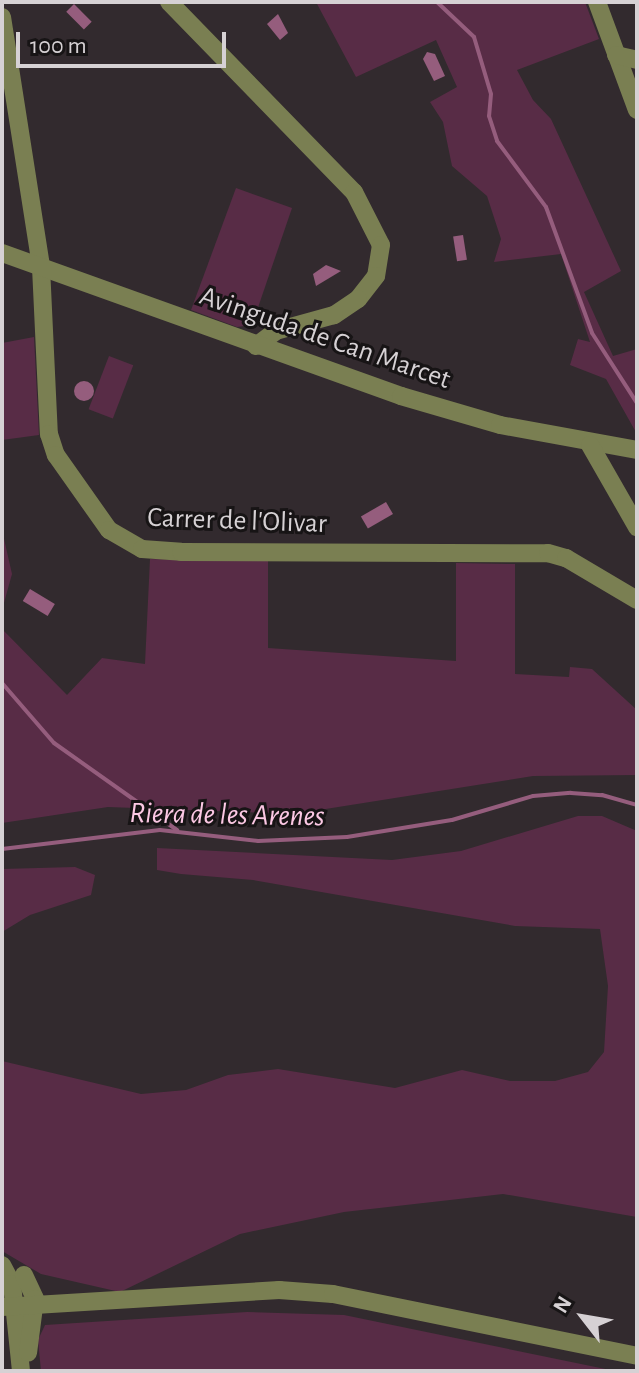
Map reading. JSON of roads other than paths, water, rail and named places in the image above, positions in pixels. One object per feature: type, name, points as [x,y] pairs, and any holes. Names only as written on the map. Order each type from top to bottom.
[{"type":"street","points":[[169,2],[354,192],[381,245],[376,276],[358,299],[334,315],[276,331],[256,346]]},
{"type":"street","points":[[597,2],[637,110]]},
{"type":"street","name":"Carrer de l'Olivar","points":[[2,17],[41,267],[51,444],[119,538],[142,549],[181,552],[548,553],[566,558],[637,600]]},
{"type":"street","points":[[616,55],[637,60]]},
{"type":"street","name":"Avinguda de Can Marcet","points":[[2,253],[256,346],[429,404],[590,445],[637,450]]},
{"type":"street","points":[[590,445],[637,527]]},
{"type":"street","points":[[2,1257],[21,1371]]},
{"type":"street","points":[[9,1287],[67,1303]]},
{"type":"street","points":[[9,1287],[35,1305],[279,1290],[333,1294],[637,1356]]},
{"type":"street","points":[[9,1287],[35,1305]]},
{"type":"street","points":[[30,1371],[28,1341],[35,1305]]},
{"type":"waterway","points":[[437,2],[474,37],[491,94],[489,116],[497,141],[546,207],[592,333],[637,403]]},
{"type":"waterway","points":[[2,683],[54,743],[177,830]]},
{"type":"waterway","name":"Riera de les Arenes","points":[[2,849],[160,830],[258,841],[347,837],[452,820],[533,796],[571,793],[602,795],[637,805]]}]
